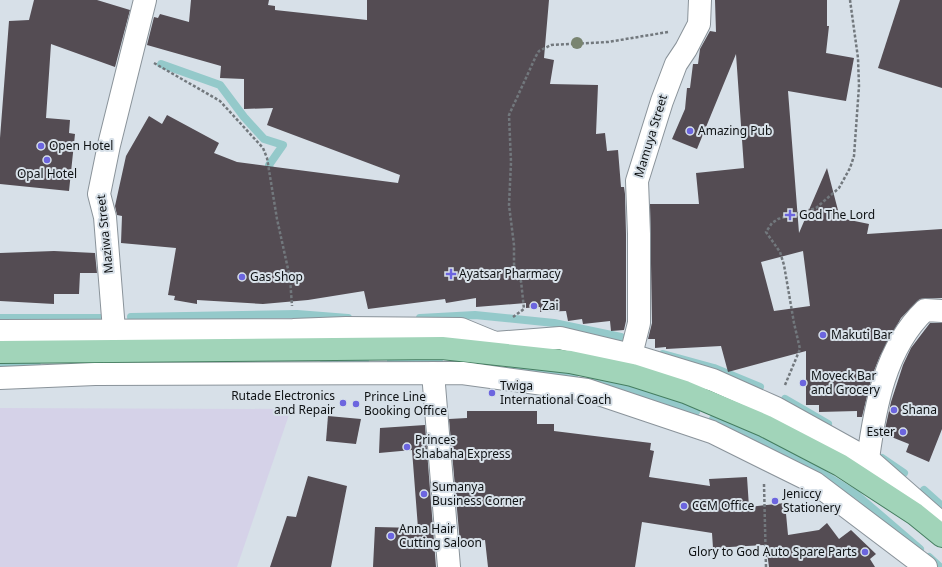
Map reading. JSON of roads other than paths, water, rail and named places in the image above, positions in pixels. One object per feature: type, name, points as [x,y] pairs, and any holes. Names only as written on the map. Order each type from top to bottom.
[{"type":"main road","points":[[0,352],[442,348],[570,362],[632,365],[685,392],[805,446],[840,465],[915,514],[942,536]]},
{"type":"street","name":"Maziwa Street","points":[[114,330],[105,217],[99,194],[109,145],[145,0]]},
{"type":"street","name":"Mamuya Street","points":[[632,365],[639,323],[639,234],[636,181],[662,101],[676,64],[686,50],[699,24],[700,0]]},
{"type":"street","points":[[868,459],[876,411],[889,366],[915,320],[925,310],[942,311]]},
{"type":"street","points":[[0,332],[114,330],[293,330],[346,328],[461,329],[495,343],[560,338],[632,365],[713,380],[776,408],[868,459],[942,524]]},
{"type":"street","points":[[0,378],[103,374],[462,373],[586,390],[712,432],[816,483],[926,567]]},
{"type":"street","points":[[433,374],[448,567]]},
{"type":"waterway","points":[[161,64],[220,85],[244,117],[264,139],[283,145],[269,165],[272,177]]},
{"type":"waterway","points":[[131,317],[297,314],[348,318]]},
{"type":"waterway","points":[[420,318],[475,315],[554,323],[621,337]]},
{"type":"waterway","points":[[0,318],[105,318]]},
{"type":"waterway","points":[[663,354],[714,368],[760,387]]},
{"type":"waterway","points":[[391,361],[439,362]]},
{"type":"waterway","points":[[324,362],[365,362]]},
{"type":"waterway","points":[[463,363],[493,364]]},
{"type":"waterway","points":[[0,366],[37,366]]},
{"type":"waterway","points":[[511,366],[574,378]]},
{"type":"waterway","points":[[589,381],[629,388],[696,412]]},
{"type":"waterway","points":[[785,399],[828,424]]},
{"type":"waterway","points":[[713,419],[789,453],[857,495],[920,549]]},
{"type":"waterway","points":[[882,458],[904,473]]},
{"type":"waterway","points":[[924,490],[942,506]]},
{"type":"waterway","points":[[929,557],[940,567]]},
{"type":"place","name":"Amazing Pub","points":[[690,131]]},
{"type":"place","name":"Open Hotel","points":[[41,146]]},
{"type":"place","name":"Opal Hotel","points":[[47,160]]},
{"type":"place","name":"God The Lord","points":[[790,215]]},
{"type":"place","name":"Ayatsar Pharmacy","points":[[451,274]]},
{"type":"place","name":"Gas Shop","points":[[242,277]]},
{"type":"place","name":"Zai","points":[[534,306]]},
{"type":"place","name":"Makuti Bar","points":[[823,335]]},
{"type":"place","name":"Moveck Bar and Grocery","points":[[803,383]]},
{"type":"place","name":"Twiga International Coach","points":[[492,393]]},
{"type":"place","name":"Rutade Electronics and Repair","points":[[343,403]]},
{"type":"place","name":"Prince Line Booking Office","points":[[356,404]]},
{"type":"place","name":"Shana","points":[[894,410]]},
{"type":"place","name":"Ester","points":[[903,432]]},
{"type":"place","name":"Princes Shabaha Express","points":[[407,447]]},
{"type":"place","name":"Sumanya Business Corner","points":[[424,494]]},
{"type":"place","name":"Jeniccy Stationery","points":[[775,501]]},
{"type":"place","name":"CCM Office","points":[[684,506]]},
{"type":"place","name":"Anna Hair Cutting Saloon","points":[[391,536]]},
{"type":"place","name":"Glory to God Auto Spare Parts","points":[[865,552]]}]
